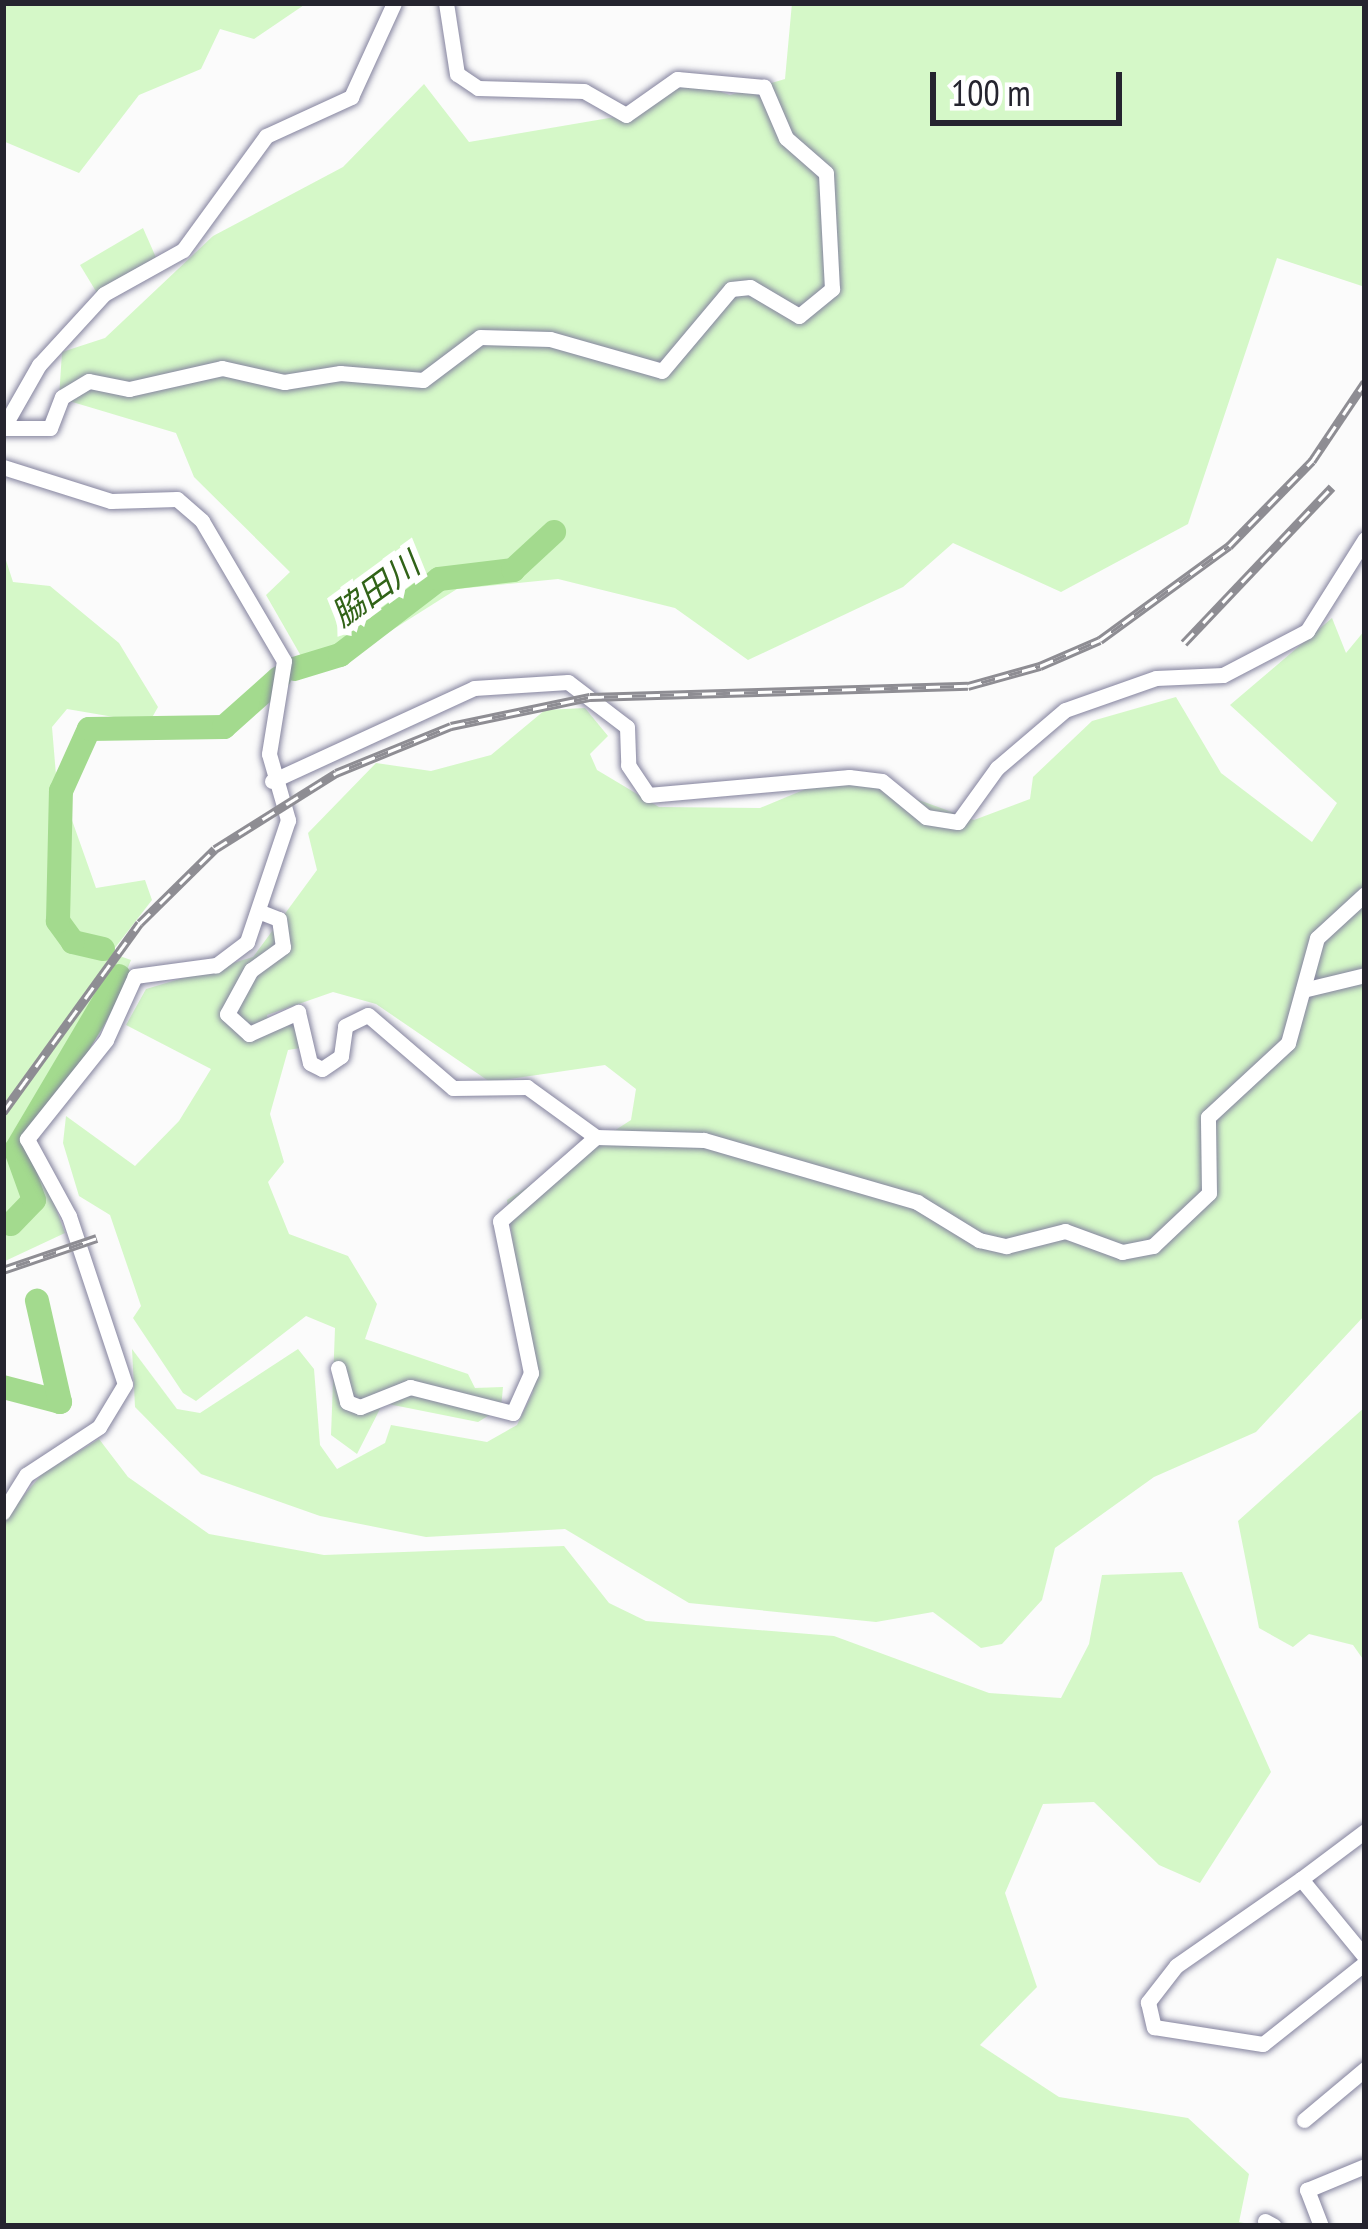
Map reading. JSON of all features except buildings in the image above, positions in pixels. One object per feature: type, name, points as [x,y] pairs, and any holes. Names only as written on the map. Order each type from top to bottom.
[{"type":"street","points":[[394,3],[351,97],[266,136],[183,250],[104,293],[39,364],[3,428],[50,428],[62,397],[89,381],[129,389],[222,368],[284,382],[340,373],[423,380],[480,337],[550,339],[662,371],[730,289],[750,287],[799,316],[832,289],[826,173],[786,138],[764,87],[677,79],[626,115],[584,91],[478,88],[457,74],[446,3]]},
{"type":"street","points":[[3,467],[111,501],[177,499],[202,521],[284,661],[272,782],[285,842],[257,888],[258,911],[247,941],[216,965],[135,976],[106,1040],[27,1138],[69,1216],[125,1384],[115,1412],[26,1474],[3,1512]]},
{"type":"street","points":[[272,782],[474,688],[568,682],[627,727],[628,765],[648,795],[692,800],[850,778],[882,781],[926,817],[958,822],[1006,759],[1065,710],[1156,677],[1223,675],[1307,631],[1365,539]]},
{"type":"street","points":[[258,911],[279,920],[285,938],[230,998],[239,1032],[298,1012],[310,1064],[322,1069],[341,1056],[345,1026],[368,1015],[453,1088],[527,1087],[596,1137],[704,1140],[917,1202],[1006,1246],[1065,1231],[1137,1252],[1209,1193],[1208,1117],[1288,1043],[1317,938],[1365,894]]},
{"type":"street","points":[[1304,990],[1365,975]]},
{"type":"street","points":[[338,1367],[347,1402],[360,1407],[410,1387],[513,1413],[531,1373],[500,1221],[596,1137]]},
{"type":"street","points":[[1301,1879],[1365,1960],[1263,2044],[1154,2026],[1148,2002],[1176,1966],[1365,1831]]},
{"type":"street","points":[[1304,2120],[1365,2069]]},
{"type":"street","points":[[1322,2226],[1306,2190],[1365,2166]]},
{"type":"green space","points":[[3,3],[307,3],[254,39],[220,29],[201,69],[139,95],[79,173],[3,141]]},
{"type":"green space","points":[[792,3],[1365,3],[1365,287],[1277,258],[1188,524],[1061,592],[953,543],[903,587],[748,660],[675,608],[558,579],[457,589],[340,663],[301,656],[266,595],[290,572],[194,477],[176,433],[59,398],[62,352],[105,338],[213,236],[343,167],[424,84],[469,142],[615,117],[692,82],[730,95],[785,79]]},
{"type":"green space","points":[[143,228],[158,262],[97,293],[80,265]]},
{"type":"green space","points":[[3,551],[13,582],[50,586],[119,643],[158,707],[149,723],[67,709],[52,727],[56,775],[96,888],[145,880],[152,900],[111,953],[131,960],[104,1027],[29,1135],[65,1233],[3,1262]]},
{"type":"green space","points":[[1332,618],[1346,653],[1365,630],[1365,1315],[1256,1432],[1154,1477],[1055,1548],[1042,1600],[1002,1644],[981,1648],[933,1612],[876,1622],[689,1603],[565,1529],[426,1537],[320,1516],[201,1474],[135,1407],[132,1349],[177,1409],[200,1413],[298,1349],[314,1369],[320,1445],[337,1469],[385,1443],[391,1425],[487,1442],[517,1425],[533,1392],[507,1200],[631,1120],[636,1089],[605,1065],[490,1082],[376,1004],[333,992],[267,1015],[269,1024],[306,1011],[312,1046],[288,1050],[270,1114],[284,1162],[268,1182],[289,1234],[348,1256],[377,1304],[365,1339],[468,1374],[475,1388],[503,1387],[501,1408],[478,1422],[383,1403],[357,1454],[331,1435],[335,1328],[306,1316],[196,1401],[183,1393],[133,1318],[141,1306],[110,1215],[79,1196],[63,1143],[66,1116],[135,1166],[179,1121],[211,1069],[126,1025],[146,989],[253,957],[317,870],[308,833],[376,763],[431,771],[491,755],[545,710],[585,708],[608,736],[590,754],[597,770],[659,807],[760,808],[844,773],[974,820],[1030,799],[1033,777],[1092,721],[1176,697],[1221,773],[1312,842],[1337,803],[1230,705]]},
{"type":"green space","points":[[1365,1407],[1365,1662],[1353,1645],[1309,1634],[1293,1647],[1259,1628],[1238,1521]]},
{"type":"green space","points":[[99,1439],[128,1477],[209,1534],[324,1555],[564,1546],[609,1603],[646,1621],[834,1636],[989,1693],[1061,1698],[1089,1644],[1102,1575],[1182,1572],[1271,1772],[1200,1883],[1159,1865],[1094,1802],[1043,1804],[1005,1893],[1037,1987],[980,2045],[1059,2097],[1188,2118],[1249,2174],[1239,2222],[1259,2226],[3,2226],[3,1520],[42,1474]]},
{"type":"waterway","name":"脇田川","points":[[294,669],[340,655],[439,579],[513,570],[554,532]]},
{"type":"waterway","name":"脇田川","points":[[103,949],[73,942],[58,921],[61,791],[89,729],[224,727],[279,678]]},
{"type":"waterway","name":"脇田川","points":[[11,1224],[34,1200],[16,1150],[119,976]]},
{"type":"waterway","name":"脇田川","points":[[3,1387],[60,1402],[37,1301]]},
{"type":"railway","points":[[3,1112],[140,923],[215,849],[336,773],[451,726],[590,697],[968,686],[1040,666],[1100,640],[1229,546],[1312,461],[1365,382]]},
{"type":"railway","points":[[1184,643],[1332,487]]},
{"type":"railway","points":[[3,1270],[97,1238]]}]
